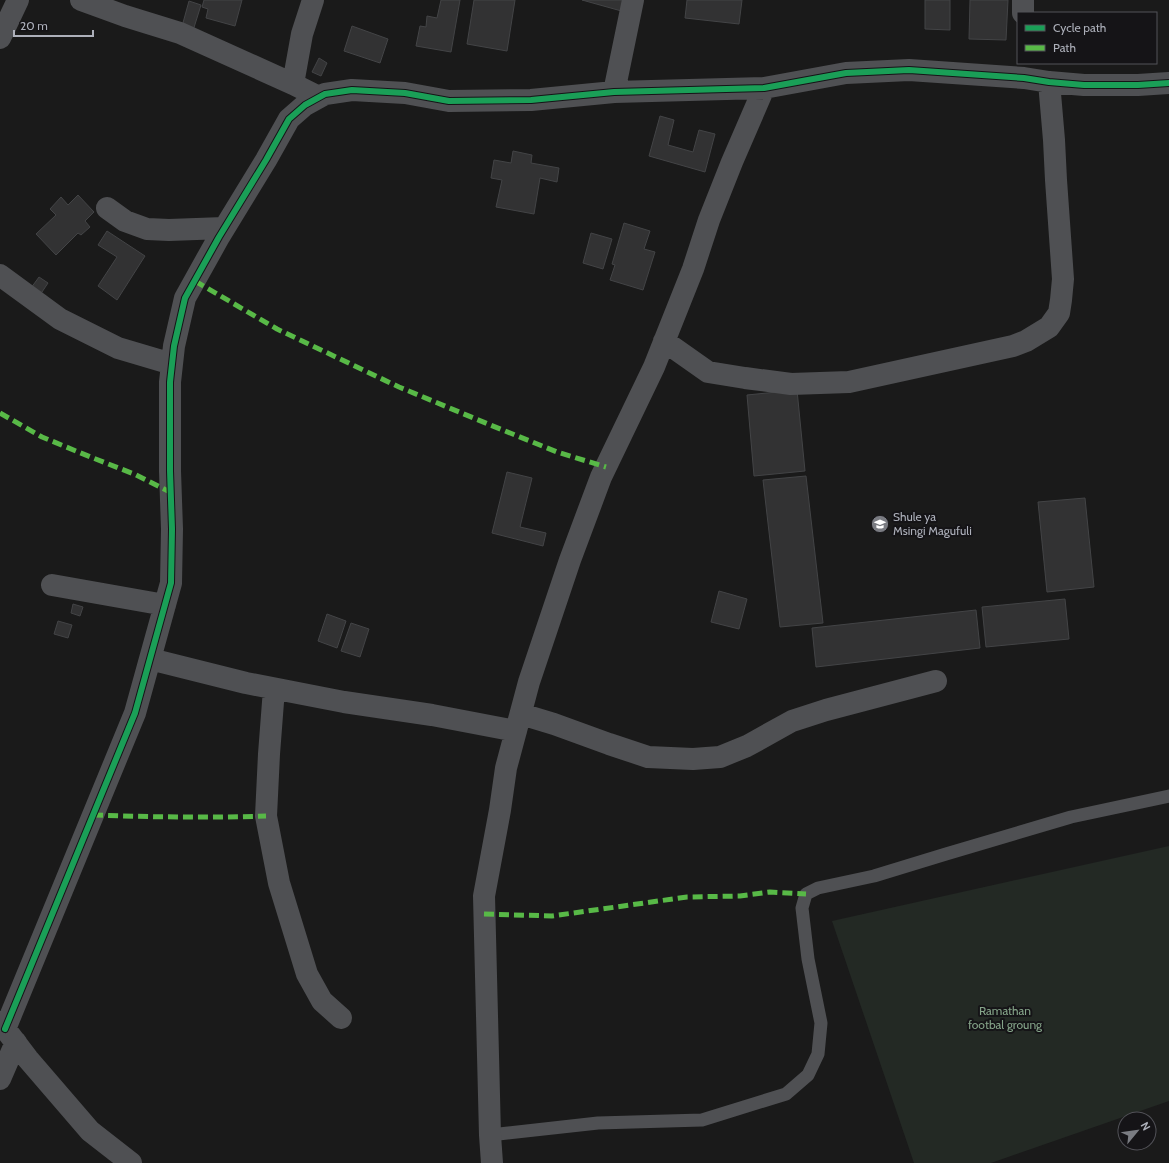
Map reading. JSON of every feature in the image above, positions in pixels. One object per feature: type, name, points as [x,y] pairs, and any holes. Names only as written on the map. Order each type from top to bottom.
[{"type":"street","points":[[0,38],[18,0]]},
{"type":"street","points":[[82,0],[125,16],[180,33],[319,97]]},
{"type":"street","points":[[293,84],[302,34],[313,0]]},
{"type":"street","points":[[614,92],[634,0]]},
{"type":"street","points":[[1022,0],[1023,12]]},
{"type":"street","points":[[0,1079],[7,1031],[135,713],[171,583],[172,529],[170,471],[170,382],[174,346],[185,298],[224,228],[289,120],[305,105],[325,94],[352,90],[405,93],[449,101],[531,100],[614,92],[764,88],[846,72],[901,70],[1024,70],[1049,82],[1084,85],[1138,85],[1169,83]]},
{"type":"street","points":[[664,341],[708,372],[791,384],[849,382],[1013,346],[1026,341],[1049,327],[1059,313],[1063,278],[1049,82]]},
{"type":"street","points":[[492,1163],[484,896],[500,810],[506,768],[529,682],[570,560],[601,477],[654,367],[693,269],[709,220],[764,88]]},
{"type":"street","points":[[107,208],[125,221],[147,229],[169,230],[224,228]]},
{"type":"street","points":[[0,275],[60,319],[118,348],[172,364]]},
{"type":"street","points":[[52,585],[165,605]]},
{"type":"street","points":[[150,659],[246,683],[344,702],[432,715],[518,723],[554,724],[648,757],[693,759],[720,757],[747,746],[792,721],[826,710],[936,681]]},
{"type":"street","points":[[274,688],[266,816],[279,883],[307,974],[322,1001],[341,1018]]},
{"type":"street","points":[[7,1031],[28,1059],[90,1131],[131,1163]]},
{"type":"lane","points":[[490,1135],[598,1123],[702,1120],[786,1094],[808,1076],[818,1054],[821,1023],[808,960],[802,908],[806,894],[818,888],[874,876],[1072,817],[1169,796]]},
{"type":"green space","name":"Ramathan footbal groung","points":[[1169,846],[1169,1101],[1140,1111],[1117,1111],[1117,1119],[991,1163],[914,1163],[832,921]]},
{"type":"building","points":[[204,0],[242,0],[235,26],[206,18],[208,9],[202,7]]},
{"type":"building","points":[[441,0],[460,0],[451,52],[416,46],[420,26],[426,27],[427,16],[437,18]]},
{"type":"building","points":[[474,0],[515,0],[507,51],[467,44]]},
{"type":"building","points":[[582,0],[628,0],[625,12]]},
{"type":"building","points":[[687,0],[742,0],[739,24],[685,18]]},
{"type":"building","points":[[925,0],[950,0],[950,30],[925,29]]},
{"type":"building","points":[[970,0],[1008,0],[1006,40],[969,39]]},
{"type":"building","points":[[189,1],[201,5],[192,34],[181,30]]},
{"type":"building","points":[[352,26],[388,39],[380,63],[344,51]]},
{"type":"building","points":[[319,58],[327,63],[321,76],[312,72]]},
{"type":"building","points":[[660,116],[674,120],[668,145],[693,152],[699,130],[715,134],[705,172],[649,156]]},
{"type":"building","points":[[513,151],[532,155],[531,163],[559,168],[557,182],[540,178],[534,214],[496,207],[502,180],[491,178],[494,160],[511,163]]},
{"type":"building","points":[[78,195],[94,212],[85,221],[90,227],[81,235],[78,233],[56,255],[36,234],[56,215],[50,209],[61,197],[68,205]]},
{"type":"building","points":[[624,223],[650,231],[644,249],[655,252],[643,290],[610,280],[615,265],[612,264]]},
{"type":"building","points":[[107,231],[145,256],[117,300],[98,286],[117,257],[98,245]]},
{"type":"building","points":[[591,233],[612,239],[603,269],[583,263]]},
{"type":"building","points":[[39,277],[48,283],[40,295],[31,288]]},
{"type":"building","points":[[797,390],[805,471],[754,476],[747,395]]},
{"type":"building","points":[[507,472],[532,478],[520,527],[546,533],[543,546],[492,533]]},
{"type":"building","points":[[806,476],[823,623],[780,627],[763,480]]},
{"type":"building","points":[[1085,498],[1094,587],[1047,592],[1038,502]]},
{"type":"building","points":[[719,591],[747,599],[739,629],[711,622]]},
{"type":"building","points":[[1065,599],[1069,639],[986,647],[982,607]]},
{"type":"building","points":[[73,604],[83,607],[80,616],[71,613]]},
{"type":"building","points":[[976,610],[980,648],[816,667],[812,628]]},
{"type":"building","points":[[327,614],[346,621],[337,648],[318,641]]},
{"type":"building","points":[[58,621],[72,625],[68,638],[54,634]]},
{"type":"building","points":[[351,623],[369,629],[360,657],[341,651]]},
{"type":"marked path","points":[[195,281],[277,329],[399,387],[557,452],[606,467]]},
{"type":"marked path","points":[[0,413],[42,437],[134,474],[170,492]]},
{"type":"marked path","points":[[93,815],[180,817],[266,816]]},
{"type":"marked path","points":[[484,914],[552,916],[687,897],[740,896],[770,892],[806,894]]},
{"type":"cycle path","points":[[5,1029],[135,713],[171,583],[172,529],[170,471],[170,382],[174,346],[185,298],[219,237],[289,119],[305,105],[325,94],[352,90],[405,93],[449,101],[531,100],[614,92],[764,88],[846,73],[909,70],[1024,78],[1084,85],[1138,85],[1169,83]]},
{"type":"place","name":"Shule ya Msingi Magufuli","points":[[880,524]]}]
